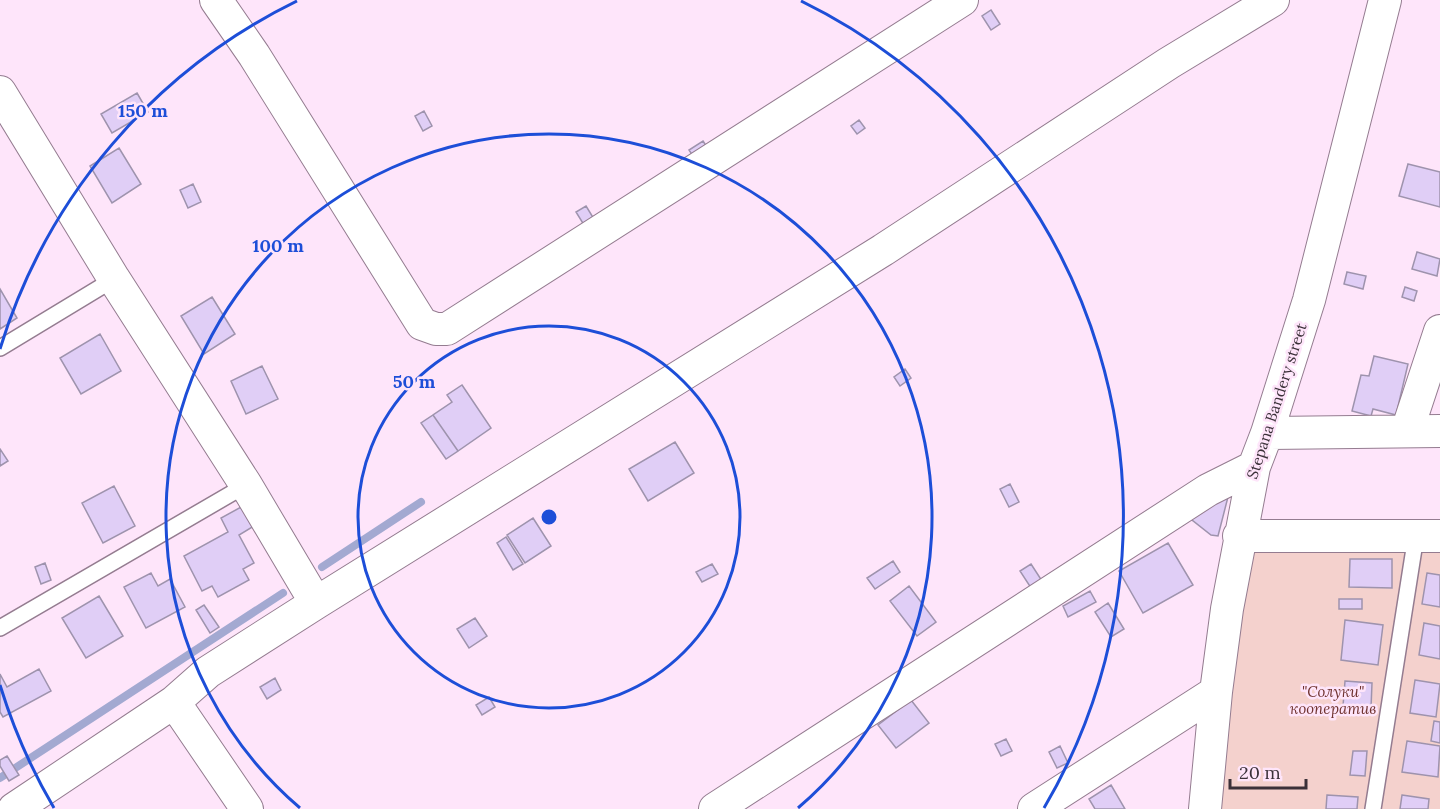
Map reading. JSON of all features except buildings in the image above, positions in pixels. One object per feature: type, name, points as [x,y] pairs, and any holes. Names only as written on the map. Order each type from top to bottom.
[{"type":"street","points":[[216,0],[254,55],[422,324],[436,329],[447,329],[962,0]]},
{"type":"street","points":[[14,809],[174,702],[208,672],[883,250],[1169,63],[1273,0]]},
{"type":"street","name":"Stepana Bandery street","points":[[1205,809],[1216,692],[1227,609],[1239,536],[1254,467],[1267,434],[1309,300],[1385,0]]},
{"type":"street","points":[[0,92],[114,279],[246,485],[316,603]]},
{"type":"street","points":[[1407,431],[1440,331]]},
{"type":"street","points":[[1267,434],[1440,431]]},
{"type":"street","points":[[715,809],[1208,490],[1254,467]]},
{"type":"street","points":[[1239,536],[1428,536]]},
{"type":"street","points":[[1034,809],[1216,692]]},
{"type":"street","points":[[174,702],[248,809]]},
{"type":"lane","points":[[0,348],[114,279]]},
{"type":"lane","points":[[0,628],[246,485]]},
{"type":"lane","points":[[1373,809],[1428,536]]},
{"type":"green space","name":"\"Солуки\" кооператив","points":[[1440,541],[1440,809],[1214,809],[1249,552]]},
{"type":"waterway","points":[[322,567],[421,502]]},
{"type":"waterway","points":[[0,778],[283,593]]}]
